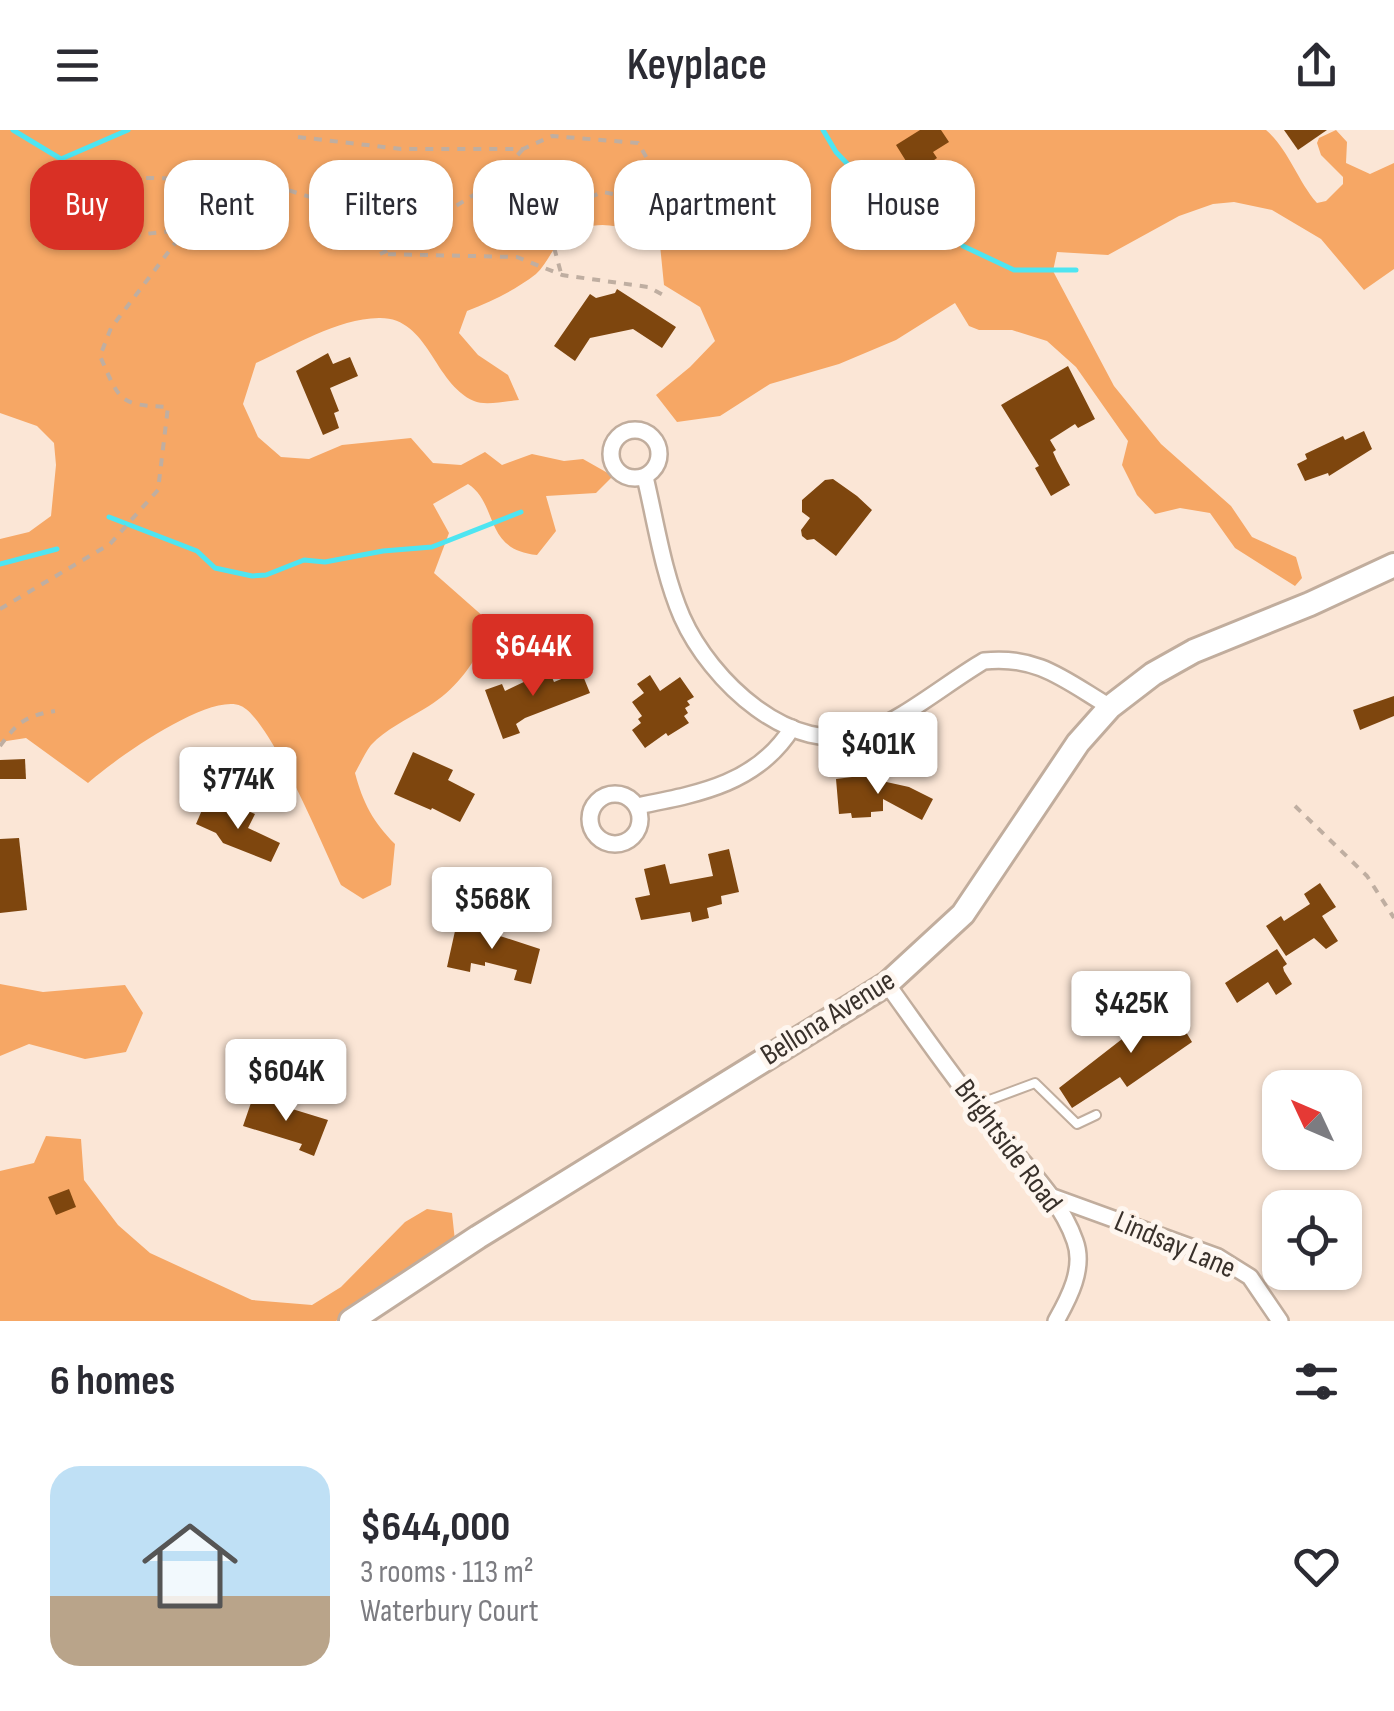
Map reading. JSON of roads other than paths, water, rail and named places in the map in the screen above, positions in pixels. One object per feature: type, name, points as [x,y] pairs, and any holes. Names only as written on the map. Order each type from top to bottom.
[{"type":"main road","name":"Bellona Avenue","points":[[351,1321],[478,1237],[888,984],[963,914],[1078,743],[1110,707],[1153,674],[1194,651],[1394,566]]},
{"type":"street","points":[[645,477],[681,615],[697,646],[721,676],[778,722],[823,735],[868,732],[984,661],[1003,659],[1041,667],[1110,707]]},
{"type":"street","points":[[637,806],[685,796],[742,777],[769,759],[792,728]]},
{"type":"street","name":"Brightside Road","points":[[888,984],[976,1105],[1050,1196],[1076,1242],[1079,1262],[1072,1291],[1056,1321]]},
{"type":"street","name":"Lindsay Lane","points":[[1050,1196],[1218,1257],[1250,1277],[1280,1321]]},
{"type":"lane","points":[[976,1105],[1034,1083],[1077,1124],[1096,1115]]},
{"type":"waterway","points":[[13,130],[61,159],[128,130]]},
{"type":"waterway","points":[[823,130],[844,160]]},
{"type":"waterway","points":[[972,250],[1014,270],[1076,270]]},
{"type":"waterway","points":[[109,517],[197,551],[215,568],[252,576],[266,575],[304,560],[325,562],[432,547],[521,512]]},
{"type":"waterway","points":[[0,564],[57,549]]}]
